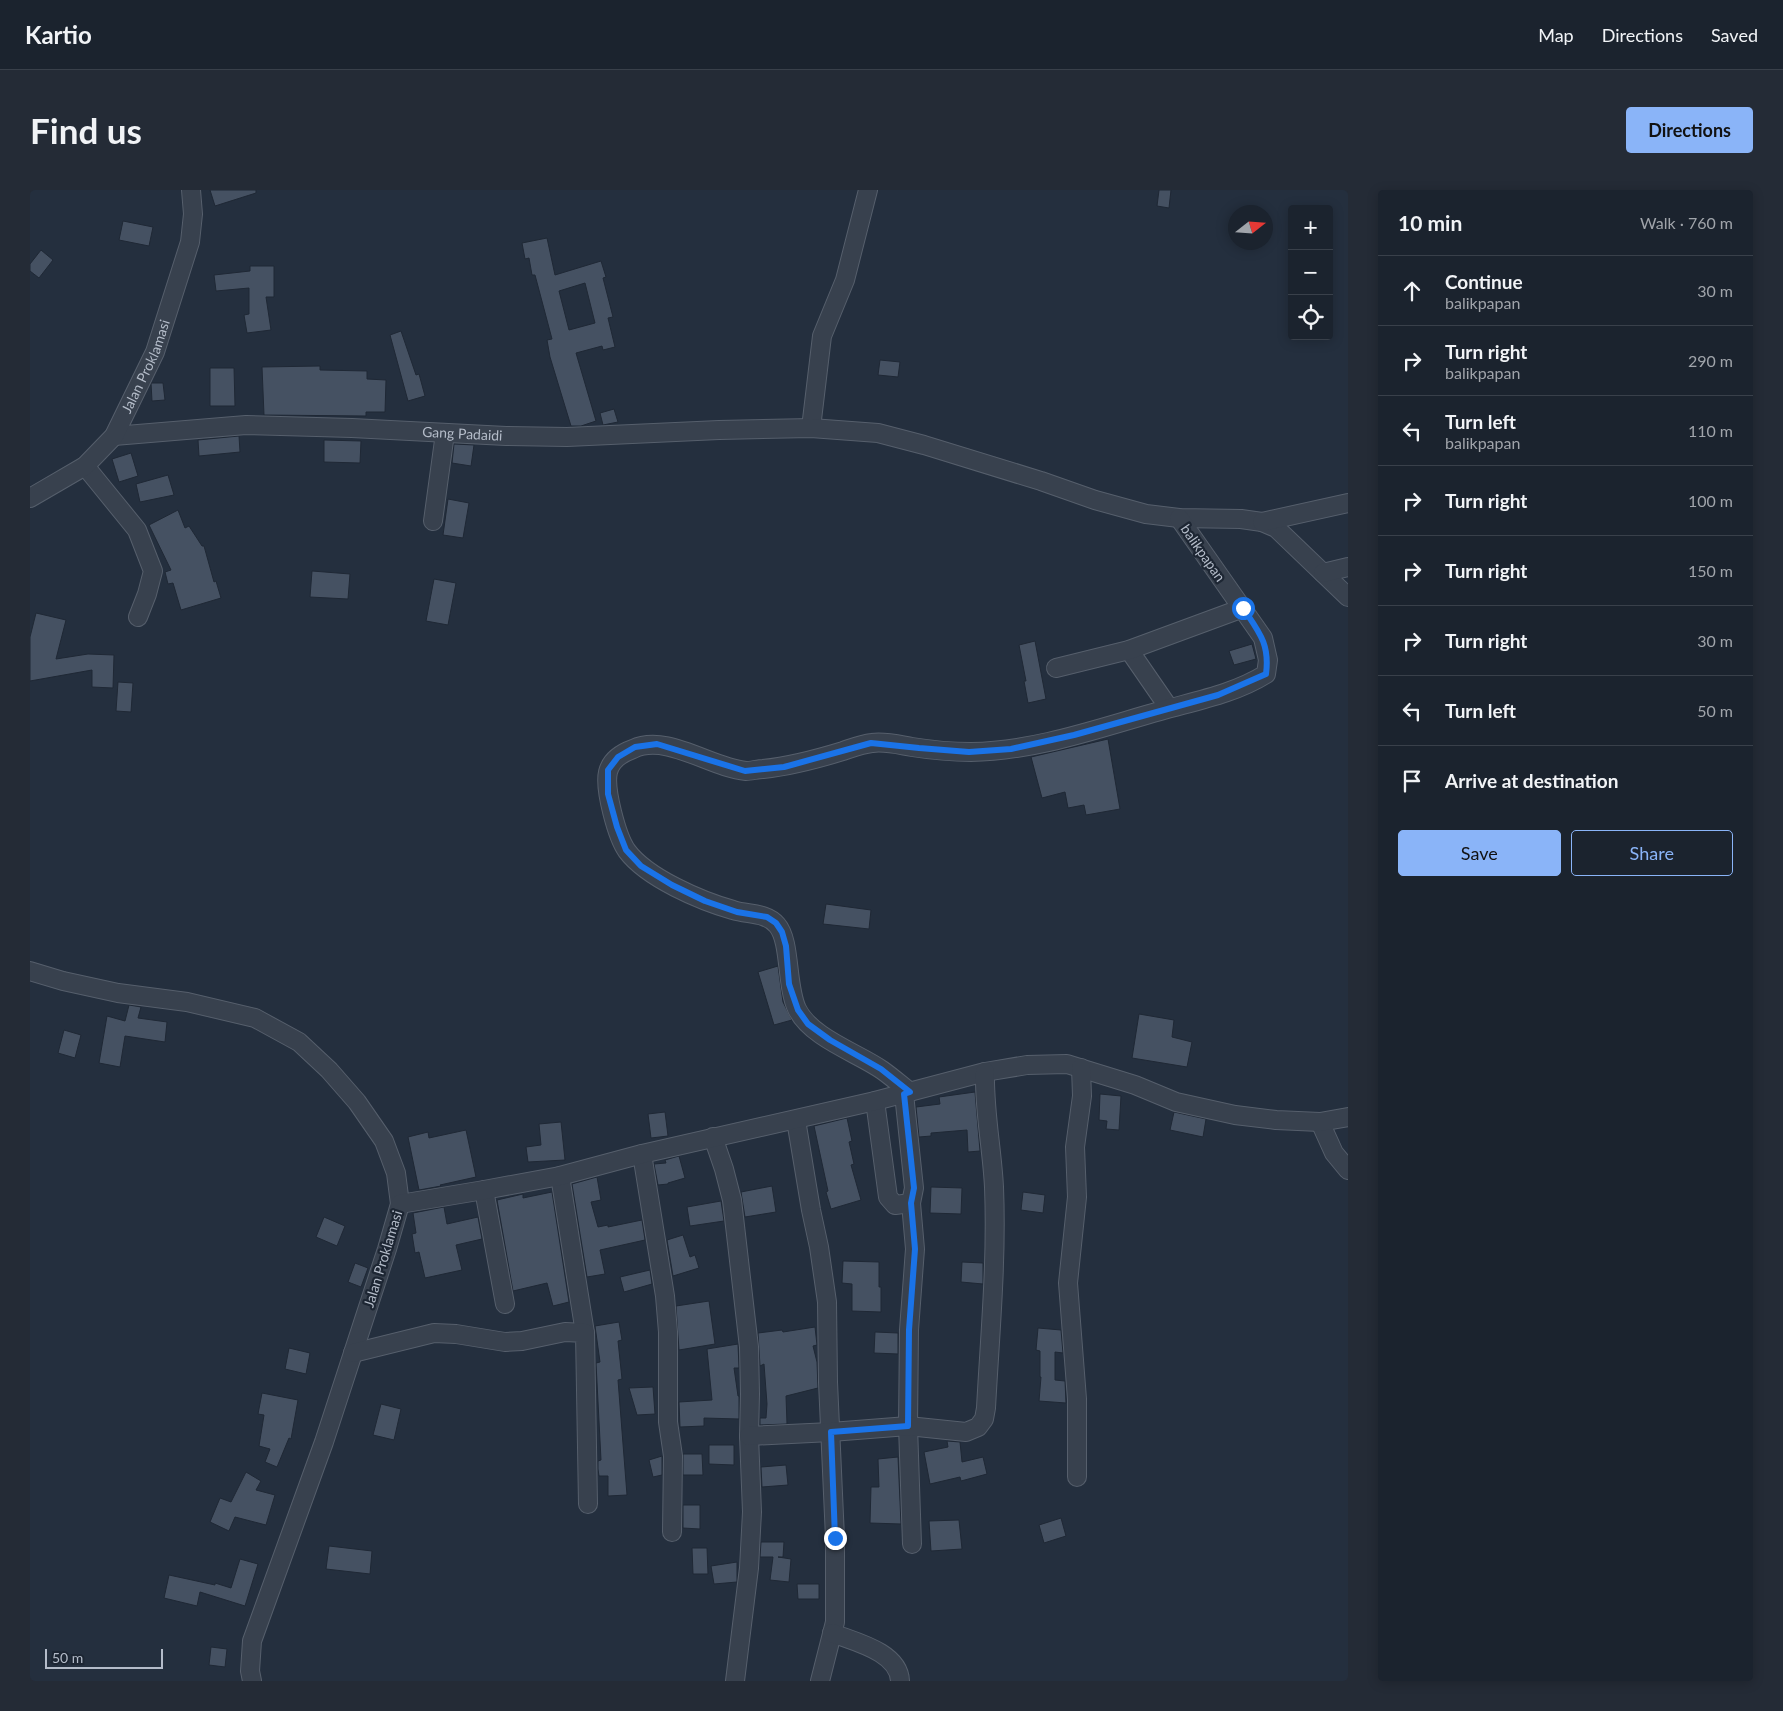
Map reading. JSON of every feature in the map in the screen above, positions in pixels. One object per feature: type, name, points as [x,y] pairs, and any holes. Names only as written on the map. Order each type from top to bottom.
[{"type":"street","name":"Jalan Proklamasi","points":[[30,498],[85,466],[114,436],[155,352],[190,242],[193,214],[191,190]]},
{"type":"street","points":[[811,428],[822,336],[845,280],[868,190]]},
{"type":"street","name":"Gang Padaidi","points":[[114,436],[246,425],[566,437],[811,428],[878,433],[924,445],[1041,481],[1095,500],[1146,514],[1179,518],[1242,519],[1262,522]]},
{"type":"street","points":[[432,521],[445,433]]},
{"type":"street","points":[[85,466],[138,530],[153,570],[147,594],[138,616]]},
{"type":"street","points":[[1262,522],[1348,503]]},
{"type":"street","name":"balikpapan","points":[[907,1093],[881,1069],[830,1040],[808,1024],[798,1010],[789,984],[786,946],[782,932],[776,923],[767,917],[729,909],[705,901],[672,885],[641,866],[626,850],[617,827],[608,794],[608,770],[618,757],[635,747],[657,744],[745,771],[784,767],[871,743],[969,752],[1011,749],[1074,735],[1218,695],[1266,674],[1268,660],[1263,638],[1179,518]]},
{"type":"street","points":[[1262,522],[1276,528],[1348,597]]},
{"type":"street","points":[[1323,574],[1348,567]]},
{"type":"street","points":[[1056,668],[1129,650],[1243,608]]},
{"type":"street","points":[[1129,650],[1169,708]]},
{"type":"street","name":"Jalan Proklamasi","points":[[30,971],[63,981],[118,993],[187,1002],[255,1018],[298,1042],[329,1070],[357,1102],[384,1141],[396,1173],[400,1204],[324,1442],[252,1641],[250,1671],[252,1681]]},
{"type":"street","points":[[400,1204],[560,1176],[642,1154],[796,1120],[985,1072],[1027,1065],[1067,1064],[1134,1085],[1176,1102],[1235,1115],[1276,1120],[1320,1122],[1348,1117]]},
{"type":"street","points":[[1077,1477],[1077,1399],[1068,1283],[1077,1197],[1076,1146],[1082,1096],[1081,1068]]},
{"type":"street","points":[[748,1436],[908,1426],[966,1432],[978,1427],[984,1418],[993,1265],[994,1206],[994,1186],[984,1094],[985,1072]]},
{"type":"street","points":[[907,1093],[914,1188],[911,1203],[915,1249],[909,1330],[908,1426],[912,1544]]},
{"type":"street","points":[[874,1101],[888,1197],[895,1205],[911,1203]]},
{"type":"street","points":[[796,1120],[811,1210],[820,1247],[827,1302],[835,1538],[835,1622],[820,1681]]},
{"type":"street","points":[[1320,1122],[1334,1153],[1348,1170]]},
{"type":"street","points":[[713,1138],[732,1200],[749,1347],[750,1394],[748,1436],[752,1512],[749,1568],[735,1681]]},
{"type":"street","points":[[642,1154],[666,1296],[668,1422],[673,1456],[672,1532]]},
{"type":"street","points":[[560,1176],[585,1333],[588,1504]]},
{"type":"street","points":[[484,1190],[505,1304]]},
{"type":"street","points":[[353,1353],[434,1333],[456,1334],[505,1342],[522,1341],[565,1332],[585,1333]]},
{"type":"street","points":[[832,1633],[869,1647],[887,1657],[895,1665],[900,1681]]},
{"type":"building","points":[[210,190],[256,190],[256,193],[215,206]]},
{"type":"building","points":[[1159,190],[1171,190],[1169,208],[1157,206]]},
{"type":"building","points":[[123,221],[153,227],[149,246],[119,240]]},
{"type":"building","points":[[547,238],[555,275],[601,261],[606,277],[603,278],[613,317],[608,318],[615,347],[603,350],[602,346],[576,353],[596,421],[581,426],[571,426],[550,357],[547,340],[552,339],[535,275],[532,275],[529,258],[525,259],[522,243]],"holes":[[[585,283],[595,323],[569,330],[559,291]]]},
{"type":"building","points":[[41,250],[53,260],[39,278],[30,271],[30,264]]},
{"type":"building","points":[[250,266],[274,266],[274,297],[266,297],[271,330],[247,333],[244,315],[249,314],[249,288],[216,291],[214,275],[250,271]]},
{"type":"building","points":[[401,331],[416,375],[419,374],[425,396],[408,401],[390,335]]},
{"type":"building","points":[[880,360],[900,362],[898,377],[878,375]]},
{"type":"building","points":[[320,366],[320,370],[367,371],[367,379],[386,380],[385,412],[366,412],[366,416],[264,415],[262,367]]},
{"type":"building","points":[[210,368],[234,368],[235,406],[210,406]]},
{"type":"building","points":[[151,383],[163,383],[165,400],[152,401]]},
{"type":"building","points":[[614,409],[618,422],[603,425],[600,413]]},
{"type":"building","points":[[239,436],[240,452],[199,456],[198,440]]},
{"type":"building","points":[[324,440],[361,441],[360,463],[324,462]]},
{"type":"building","points":[[454,444],[474,445],[471,466],[452,463]]},
{"type":"building","points":[[131,453],[138,476],[119,482],[112,459]]},
{"type":"building","points":[[168,475],[174,495],[140,502],[136,484]]},
{"type":"building","points":[[448,499],[469,503],[463,538],[443,535]]},
{"type":"building","points":[[178,510],[185,528],[189,526],[202,546],[204,546],[214,582],[216,581],[221,598],[181,610],[173,583],[168,584],[165,572],[171,570],[149,525]]},
{"type":"building","points":[[312,571],[350,574],[348,599],[310,597]]},
{"type":"building","points":[[434,579],[456,583],[448,625],[426,621]]},
{"type":"building","points":[[36,613],[66,620],[56,659],[88,654],[114,655],[113,688],[92,687],[92,670],[30,681],[30,637]]},
{"type":"building","points":[[1035,641],[1046,699],[1028,703],[1019,645]]},
{"type":"building","points":[[1252,644],[1256,659],[1234,665],[1229,651]]},
{"type":"building","points":[[118,682],[133,683],[131,712],[116,711]]},
{"type":"building","points":[[1108,739],[1120,809],[1086,815],[1084,805],[1068,808],[1065,792],[1042,798],[1031,757]]},
{"type":"building","points":[[826,904],[871,910],[869,929],[823,924]]},
{"type":"building","points":[[778,966],[783,1002],[792,1020],[774,1025],[758,972]]},
{"type":"building","points":[[129,1005],[141,1007],[138,1018],[167,1022],[165,1042],[125,1036],[120,1067],[99,1063],[107,1016],[125,1021]]},
{"type":"building","points":[[1139,1014],[1174,1020],[1172,1037],[1192,1042],[1187,1067],[1132,1058]]},
{"type":"building","points":[[64,1030],[81,1035],[75,1058],[58,1053]]},
{"type":"building","points":[[975,1092],[980,1151],[968,1152],[967,1130],[931,1133],[931,1136],[919,1137],[916,1107],[940,1104],[939,1097]]},
{"type":"building","points":[[1100,1094],[1121,1096],[1119,1130],[1106,1129],[1107,1121],[1099,1120]]},
{"type":"building","points":[[665,1112],[668,1136],[651,1138],[648,1114]]},
{"type":"building","points":[[1174,1112],[1206,1119],[1203,1137],[1170,1130]]},
{"type":"building","points":[[847,1118],[852,1141],[849,1142],[854,1164],[851,1165],[861,1200],[831,1209],[814,1126]]},
{"type":"building","points":[[561,1122],[565,1160],[528,1162],[526,1147],[541,1145],[539,1124]]},
{"type":"building","points":[[466,1130],[476,1177],[419,1190],[408,1137],[428,1132],[429,1138]]},
{"type":"building","points":[[679,1156],[685,1178],[668,1184],[658,1185],[654,1164],[666,1163],[665,1160]]},
{"type":"building","points":[[597,1177],[601,1200],[591,1202],[598,1227],[608,1225],[608,1227],[642,1220],[645,1240],[600,1250],[605,1274],[587,1277],[572,1184]]},
{"type":"building","points":[[772,1186],[776,1212],[745,1217],[741,1192]]},
{"type":"building","points":[[931,1187],[962,1188],[961,1214],[930,1213]]},
{"type":"building","points":[[552,1192],[569,1302],[553,1306],[547,1283],[513,1291],[497,1200],[523,1194],[523,1198]]},
{"type":"building","points":[[1023,1192],[1045,1195],[1043,1213],[1021,1210]]},
{"type":"building","points":[[721,1201],[724,1221],[690,1226],[687,1207]]},
{"type":"building","points":[[444,1207],[447,1224],[478,1217],[482,1239],[456,1245],[462,1270],[425,1278],[419,1252],[415,1253],[412,1234],[416,1233],[413,1213]]},
{"type":"building","points":[[324,1217],[345,1226],[337,1246],[316,1237]]},
{"type":"building","points":[[683,1235],[690,1257],[695,1255],[699,1268],[673,1276],[667,1240]]},
{"type":"building","points":[[843,1261],[879,1262],[881,1312],[852,1311],[852,1284],[842,1283]]},
{"type":"building","points":[[962,1262],[983,1263],[983,1284],[961,1282]]},
{"type":"building","points":[[355,1263],[368,1268],[361,1287],[348,1282]]},
{"type":"building","points":[[650,1270],[652,1284],[624,1292],[620,1277]]},
{"type":"building","points":[[709,1301],[715,1344],[679,1350],[676,1306]]},
{"type":"building","points":[[619,1322],[622,1340],[618,1341],[622,1379],[618,1380],[627,1495],[608,1496],[608,1476],[599,1476],[598,1469],[598,1461],[601,1460],[596,1363],[600,1362],[595,1326]]},
{"type":"building","points":[[815,1327],[817,1345],[813,1346],[817,1362],[818,1388],[786,1396],[787,1424],[760,1425],[760,1418],[766,1418],[767,1404],[764,1364],[760,1366],[758,1333],[782,1330],[783,1332]]},
{"type":"building","points":[[1038,1328],[1061,1330],[1063,1353],[1055,1352],[1055,1380],[1065,1381],[1066,1403],[1039,1401],[1041,1377],[1040,1351],[1036,1350]]},
{"type":"building","points":[[875,1332],[898,1333],[898,1354],[874,1353]]},
{"type":"building","points":[[738,1344],[739,1368],[734,1368],[739,1396],[739,1419],[704,1418],[704,1426],[680,1427],[679,1402],[712,1400],[707,1349]]},
{"type":"building","points":[[289,1348],[310,1353],[306,1374],[285,1369]]},
{"type":"building","points":[[653,1387],[655,1414],[637,1415],[629,1388]]},
{"type":"building","points":[[262,1393],[298,1400],[291,1439],[289,1438],[277,1467],[265,1462],[270,1449],[259,1446],[264,1415],[258,1414]]},
{"type":"building","points":[[381,1404],[401,1409],[394,1440],[373,1435]]},
{"type":"building","points":[[947,1441],[960,1442],[962,1462],[983,1457],[987,1474],[961,1481],[960,1477],[930,1484],[924,1452],[948,1447]]},
{"type":"building","points":[[709,1445],[734,1445],[734,1465],[709,1464]]},
{"type":"building","points":[[683,1454],[702,1454],[703,1475],[683,1475]]},
{"type":"building","points":[[662,1456],[662,1475],[653,1477],[649,1460]]},
{"type":"building","points":[[898,1457],[901,1524],[870,1523],[871,1487],[879,1487],[878,1459]]},
{"type":"building","points":[[786,1465],[788,1485],[762,1487],[761,1467]]},
{"type":"building","points":[[246,1472],[261,1481],[256,1490],[275,1495],[266,1525],[235,1517],[229,1531],[210,1522],[220,1498],[231,1502]]},
{"type":"building","points":[[683,1505],[700,1505],[700,1529],[683,1528]]},
{"type":"building","points":[[1061,1518],[1066,1536],[1044,1543],[1039,1525]]},
{"type":"building","points":[[959,1520],[962,1549],[931,1551],[929,1521]]},
{"type":"building","points":[[761,1542],[784,1542],[783,1557],[778,1557],[791,1559],[789,1582],[770,1580],[773,1557],[760,1557]]},
{"type":"building","points":[[329,1546],[372,1551],[370,1574],[326,1569]]},
{"type":"building","points":[[692,1548],[707,1548],[708,1574],[693,1574]]},
{"type":"building","points":[[240,1559],[258,1564],[245,1606],[200,1592],[197,1606],[164,1598],[169,1575],[215,1585],[215,1583],[231,1588]]},
{"type":"building","points":[[737,1562],[737,1582],[714,1584],[711,1566]]},
{"type":"building","points":[[797,1584],[819,1584],[819,1599],[798,1599]]},
{"type":"building","points":[[211,1647],[227,1649],[225,1667],[209,1665]]},
{"type":"route","points":[[835,1538],[831,1432],[908,1426],[909,1330],[915,1249],[911,1203],[914,1188],[904,1094],[910,1092],[881,1069],[853,1055],[808,1024],[798,1010],[789,984],[786,946],[782,932],[776,923],[767,917],[737,912],[705,901],[672,885],[641,866],[626,850],[617,827],[608,794],[608,770],[618,757],[635,747],[657,744],[745,771],[784,767],[871,743],[969,752],[1011,749],[1074,735],[1218,695],[1266,674],[1268,660],[1263,638],[1243,608]]}]
